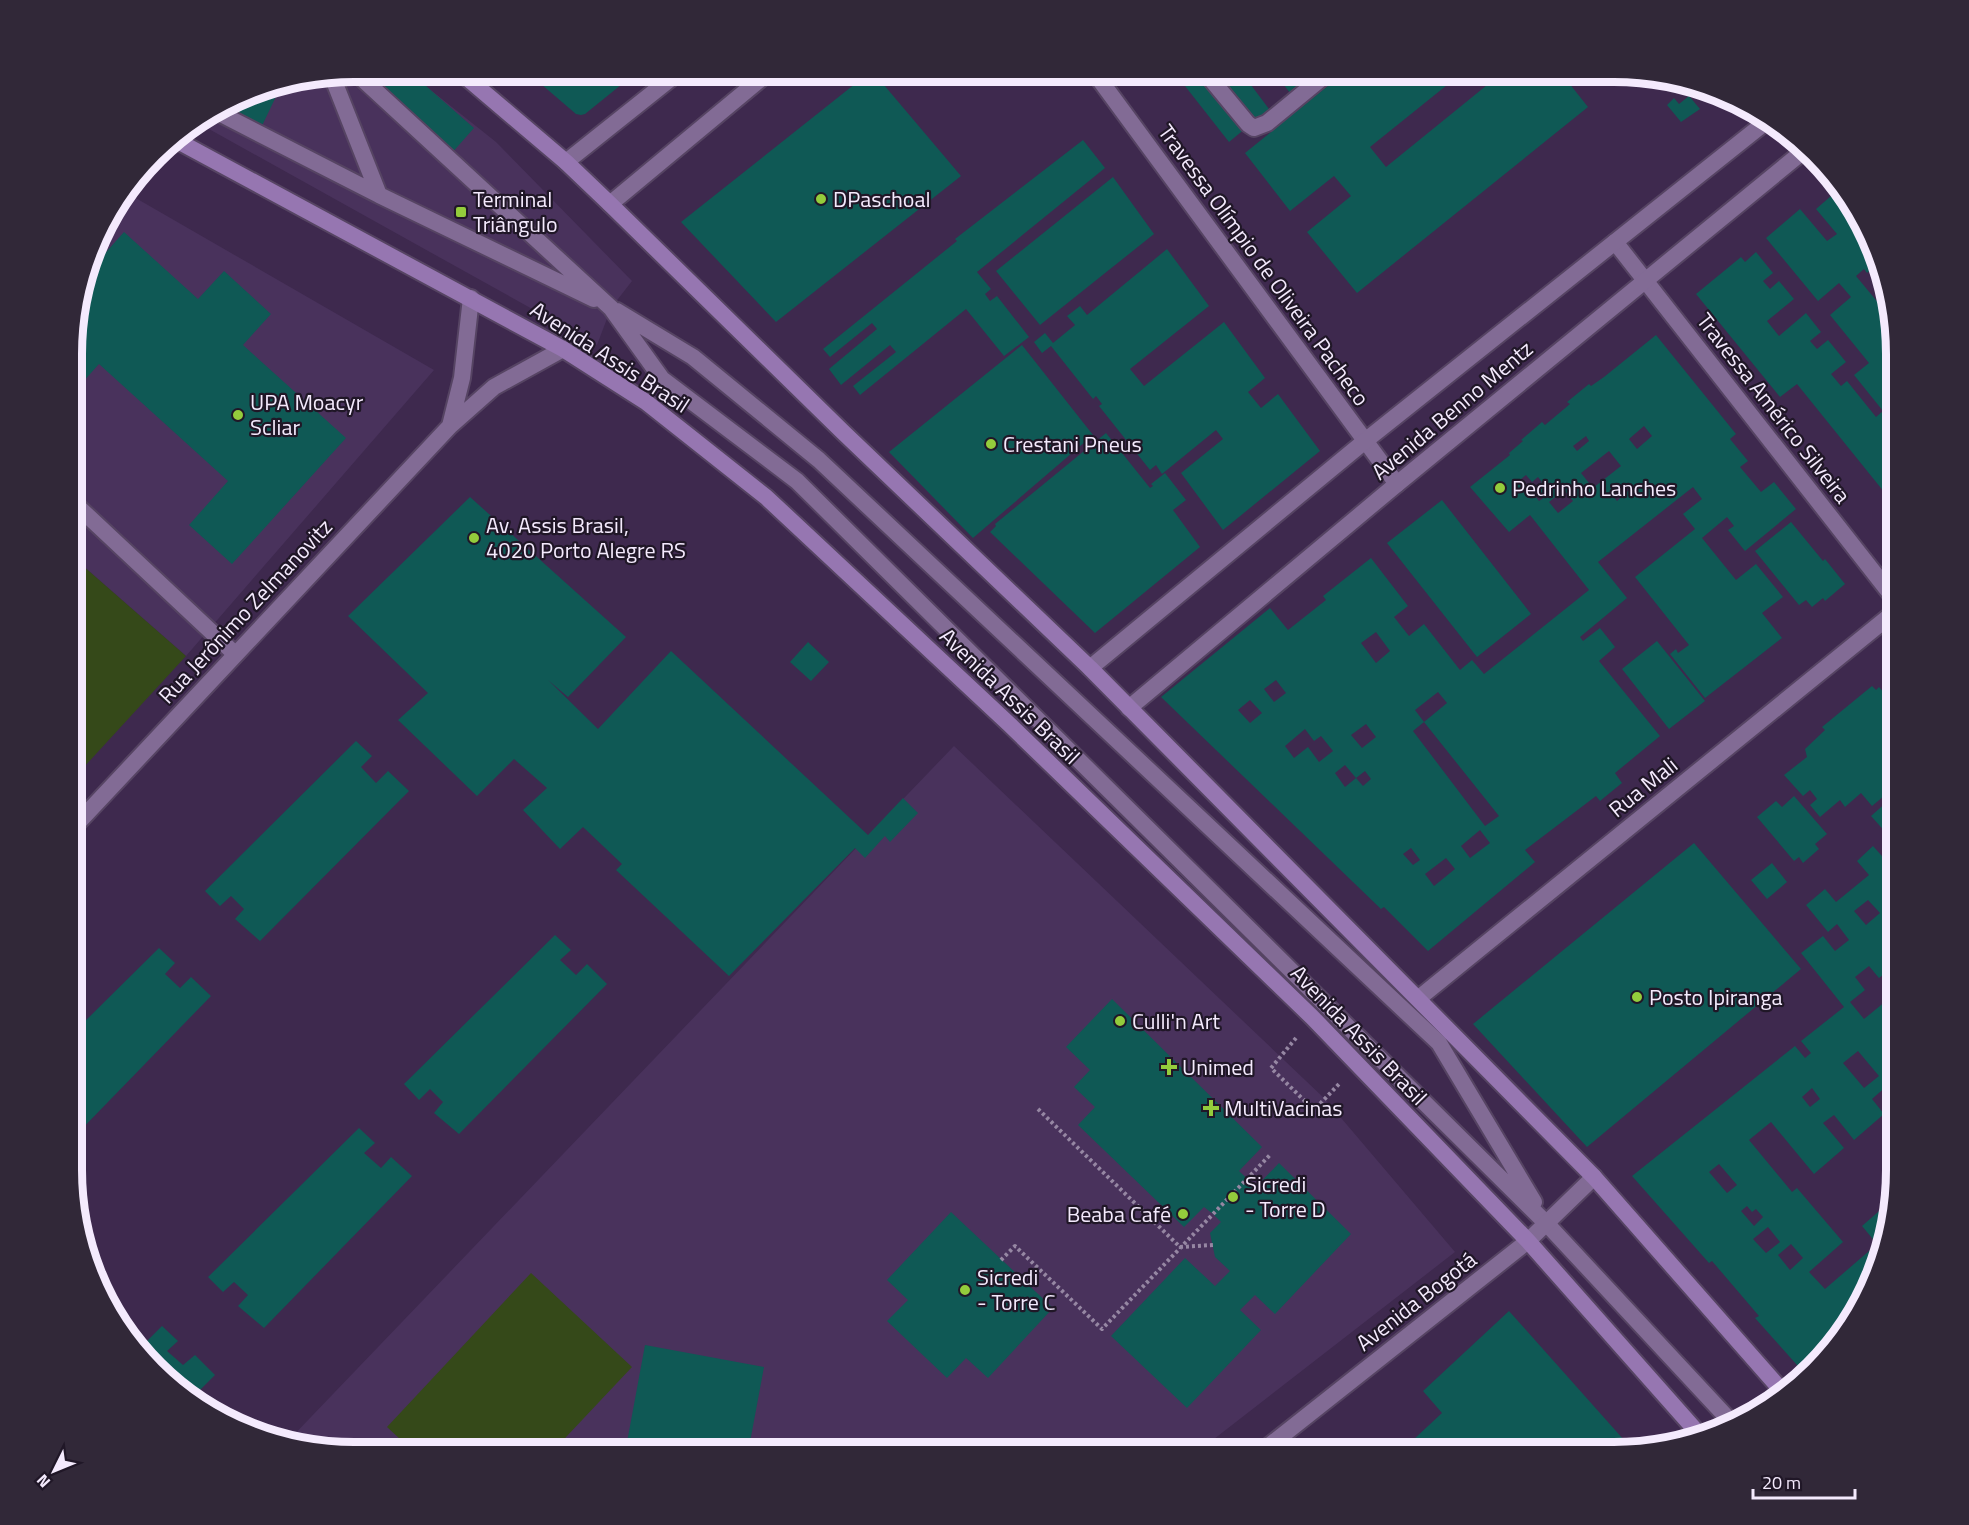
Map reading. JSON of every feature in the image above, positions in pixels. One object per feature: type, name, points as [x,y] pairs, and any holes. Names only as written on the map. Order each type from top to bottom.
[{"type":"main road","points":[[472,82],[566,162],[843,432],[1090,668],[1594,1177],[1779,1387]]},
{"type":"main road","name":"Avenida Assis Brasil","points":[[183,144],[563,349],[646,402],[766,497],[1009,724],[1312,1017],[1528,1241],[1695,1430]]},
{"type":"street","points":[[366,82],[611,308],[662,379],[797,482],[1547,1224],[1727,1418]]},
{"type":"street","points":[[566,162],[666,82]]},
{"type":"street","points":[[610,204],[757,82]]},
{"type":"street","name":"Travessa Olímpio de Oliveira Pacheco","points":[[1101,82],[1397,484]]},
{"type":"street","points":[[1213,82],[1248,124],[1254,128],[1267,123],[1317,82]]},
{"type":"street","points":[[335,83],[379,195]]},
{"type":"street","points":[[224,116],[379,195],[611,308],[693,357],[819,460],[1439,1043],[1547,1224]]},
{"type":"street","name":"Avenida Benno Mentz","points":[[1090,668],[1365,441],[1762,125]]},
{"type":"street","name":"Avenida Benno Mentz","points":[[1129,708],[1644,280],[1799,155]]},
{"type":"street","name":"Travessa Américo Silveira","points":[[1615,242],[1886,588]]},
{"type":"street","name":"Rua Jerônimo Zelmanovitz","points":[[450,426],[462,378],[471,298]]},
{"type":"street","name":"Rua Jerônimo Zelmanovitz","points":[[82,818],[450,426],[494,387],[563,349]]},
{"type":"street","points":[[82,510],[235,654]]},
{"type":"street","name":"Rua Mali","points":[[1419,998],[1886,619]]},
{"type":"street","name":"Avenida Bogotá","points":[[1274,1442],[1528,1241],[1594,1177]]},
{"type":"path","points":[[1312,1017],[1282,1058],[1271,1068],[1314,1110],[1325,1099]]},
{"type":"path","points":[[1038,1109],[1180,1247],[1213,1245]]},
{"type":"path","points":[[1001,1260],[1015,1246],[1102,1329],[1270,1155]]},
{"type":"shaded area","name":"Terminal Triângulo","points":[[354,82],[421,82],[496,142],[632,281],[611,308],[597,345],[205,127],[250,103],[301,88]]},
{"type":"shaded area","points":[[133,197],[434,370],[186,656],[82,565],[82,354],[85,319],[92,284],[103,250]]},
{"type":"shaded area","points":[[954,746],[1325,1099],[1455,1252],[1210,1442],[337,1442],[294,1435]]},
{"type":"green space","points":[[82,565],[186,656],[82,769]]},
{"type":"green space","points":[[531,1273],[632,1367],[561,1442],[403,1442],[387,1427]]},
{"type":"building","points":[[368,82],[421,82],[474,128],[451,154]]},
{"type":"building","points":[[539,82],[625,82],[585,114],[576,114]]},
{"type":"building","name":"DPaschoal","points":[[857,82],[881,82],[961,176],[776,322],[681,222]]},
{"type":"building","points":[[1182,82],[1254,82],[1251,85],[1269,109],[1229,142]]},
{"type":"building","points":[[1282,82],[1303,82],[1290,93]]},
{"type":"building","points":[[1333,82],[1451,82],[1370,147],[1386,167],[1491,82],[1568,82],[1588,107],[1357,293],[1307,232],[1351,196],[1334,176],[1290,211],[1245,153]]},
{"type":"building","points":[[277,94],[259,132],[227,114],[250,103]]},
{"type":"building","points":[[1689,96],[1700,109],[1681,122],[1667,105],[1674,98],[1679,104]]},
{"type":"building","points":[[1083,140],[1105,168],[977,272],[991,289],[985,294],[990,301],[997,296],[1029,337],[1004,356],[966,309],[860,395],[853,386],[896,352],[890,345],[841,385],[829,369],[877,329],[872,323],[830,357],[823,349],[957,241],[955,239]]},
{"type":"building","points":[[1113,177],[1154,234],[1040,325],[996,271]]},
{"type":"building","points":[[1834,194],[1841,203],[1866,250],[1872,268],[1867,273],[1864,269],[1856,276],[1882,307],[1886,337],[1886,494],[1797,384],[1780,397],[1696,294],[1741,257],[1745,262],[1756,252],[1773,273],[1763,281],[1770,289],[1779,281],[1794,299],[1767,321],[1779,336],[1806,313],[1821,332],[1810,341],[1817,349],[1828,340],[1846,362],[1831,374],[1841,386],[1847,381],[1876,417],[1883,411],[1854,375],[1869,363],[1830,315],[1851,297],[1839,283],[1818,301],[1766,238],[1800,209],[1827,241],[1837,234],[1816,209]]},
{"type":"building","name":"UPA Moacyr Scliar","points":[[124,232],[198,299],[224,271],[271,314],[243,345],[346,438],[232,564],[189,525],[228,481],[99,364],[82,383],[85,319],[100,259]]},
{"type":"building","points":[[1167,249],[1209,306],[1130,369],[1144,386],[1224,322],[1265,378],[1248,392],[1261,408],[1278,394],[1320,451],[1223,530],[1181,473],[1223,439],[1216,430],[1162,474],[1156,465],[1150,470],[1099,406],[1102,404],[1096,396],[1093,399],[1051,346],[1042,353],[1034,342],[1045,333],[1053,343],[1075,325],[1067,316],[1080,306],[1087,315]]},
{"type":"building","points":[[1656,335],[1736,434],[1730,439],[1748,461],[1740,467],[1761,492],[1774,482],[1796,509],[1745,551],[1728,530],[1734,526],[1727,517],[1702,538],[1736,580],[1756,564],[1783,597],[1762,613],[1782,638],[1705,698],[1670,654],[1676,649],[1678,653],[1689,645],[1635,577],[1695,529],[1683,514],[1702,499],[1693,487],[1598,562],[1627,598],[1580,637],[1583,641],[1600,628],[1615,647],[1599,661],[1660,736],[1615,773],[1622,783],[1600,801],[1596,796],[1525,850],[1535,862],[1428,951],[1384,907],[1381,909],[1161,697],[1270,608],[1288,630],[1326,600],[1323,596],[1371,558],[1408,606],[1394,617],[1409,636],[1424,624],[1460,670],[1472,660],[1484,674],[1589,590],[1530,515],[1509,532],[1470,487],[1510,455],[1509,453],[1523,441],[1521,440],[1542,422],[1545,425],[1570,404],[1567,402],[1589,384],[1591,386]],"holes":[[[1644,426],[1652,436],[1637,449],[1629,439]],[[1586,436],[1589,441],[1577,451],[1573,446]],[[1609,451],[1621,466],[1593,488],[1581,473]],[[1526,475],[1532,482],[1538,477],[1542,482],[1536,487],[1545,497],[1539,501],[1521,479]],[[1626,486],[1629,490],[1617,501],[1613,496]],[[1564,490],[1573,501],[1558,513],[1549,502]],[[1376,632],[1390,651],[1376,663],[1361,643]],[[1276,680],[1286,693],[1274,702],[1264,689]],[[1438,692],[1447,703],[1424,722],[1415,710]],[[1250,700],[1262,713],[1250,723],[1238,710]],[[1424,722],[1499,816],[1485,826],[1413,731]],[[1366,724],[1376,737],[1362,748],[1351,735]],[[1305,729],[1314,741],[1321,736],[1333,751],[1319,762],[1308,747],[1294,758],[1285,746]],[[1345,765],[1356,778],[1345,787],[1335,773]],[[1365,771],[1371,779],[1363,786],[1356,778]],[[1480,830],[1490,843],[1470,858],[1461,846]],[[1411,848],[1420,860],[1413,865],[1403,854]],[[1446,858],[1455,869],[1434,886],[1425,874]]]},
{"type":"building","name":"Crestani Pneus","points":[[1022,345],[1093,435],[973,538],[889,452]]},
{"type":"building","points":[[1106,433],[1150,488],[1153,486],[1151,484],[1165,473],[1186,500],[1173,510],[1200,547],[1095,633],[990,532],[996,526],[995,524]]},
{"type":"building","points":[[470,497],[626,637],[568,697],[548,680],[598,729],[671,651],[868,835],[903,798],[918,813],[890,842],[885,836],[865,858],[855,848],[729,976],[616,870],[622,864],[583,827],[560,849],[523,810],[547,788],[514,759],[477,796],[398,720],[428,693],[348,616]]},
{"type":"building","points":[[1442,500],[1531,614],[1477,657],[1387,543]]},
{"type":"building","points":[[1791,522],[1845,584],[1825,601],[1823,598],[1812,607],[1806,600],[1799,605],[1755,551]]},
{"type":"building","points":[[1657,641],[1705,701],[1669,729],[1622,669]]},
{"type":"building","points":[[808,642],[829,662],[811,681],[790,662]]},
{"type":"building","points":[[1872,686],[1876,690],[1879,687],[1886,695],[1886,798],[1884,796],[1872,806],[1861,793],[1845,807],[1840,800],[1820,817],[1810,805],[1817,799],[1810,790],[1803,796],[1784,775],[1807,757],[1805,749],[1825,730],[1822,727]]},
{"type":"building","points":[[356,741],[372,756],[361,767],[376,783],[388,771],[409,791],[260,941],[235,919],[244,909],[231,896],[220,906],[205,891]]},
{"type":"building","points":[[1794,796],[1827,834],[1815,844],[1819,849],[1803,863],[1799,857],[1794,861],[1757,817],[1776,801],[1782,807]]},
{"type":"building","points":[[1886,803],[1886,833],[1871,816]]},
{"type":"building","name":"Posto Ipiranga","points":[[1694,843],[1801,969],[1587,1147],[1473,1024]]},
{"type":"building","points":[[1873,846],[1886,861],[1886,973],[1879,978],[1869,966],[1855,977],[1865,990],[1850,1002],[1864,1019],[1886,1001],[1886,1087],[1872,1099],[1884,1114],[1854,1140],[1834,1115],[1823,1123],[1844,1148],[1814,1174],[1771,1122],[1749,1140],[1792,1192],[1797,1188],[1843,1242],[1809,1272],[1825,1289],[1876,1245],[1866,1275],[1841,1322],[1801,1369],[1755,1318],[1759,1316],[1712,1261],[1709,1263],[1632,1176],[1795,1046],[1805,1058],[1811,1053],[1801,1041],[1844,1007],[1801,953],[1823,936],[1835,951],[1849,940],[1837,924],[1828,932],[1806,905],[1825,889],[1836,902],[1869,875],[1857,861]],"holes":[[[1868,900],[1880,913],[1866,925],[1854,911]],[[1858,1051],[1879,1076],[1864,1088],[1843,1063]],[[1812,1088],[1820,1099],[1810,1107],[1802,1097]],[[1719,1164],[1737,1185],[1727,1193],[1709,1172]],[[1747,1206],[1752,1212],[1756,1209],[1763,1217],[1754,1226],[1741,1211]],[[1768,1227],[1780,1242],[1766,1253],[1753,1239]],[[1791,1244],[1803,1258],[1790,1270],[1778,1255]]]},
{"type":"building","points":[[1772,863],[1787,882],[1767,899],[1751,880]]},
{"type":"building","points":[[555,935],[571,950],[560,960],[576,975],[587,964],[607,984],[459,1134],[434,1113],[443,1102],[430,1089],[419,1100],[404,1084]]},
{"type":"building","points":[[159,948],[175,963],[165,974],[180,988],[191,977],[211,996],[82,1129],[82,1024]]},
{"type":"building","name":"Sicredi - Torre D","points":[[1112,999],[1262,1147],[1239,1171],[1256,1187],[1279,1163],[1351,1234],[1275,1314],[1255,1295],[1240,1310],[1261,1330],[1187,1408],[1111,1336],[1185,1258],[1215,1286],[1230,1271],[1215,1257],[1210,1233],[1221,1222],[1213,1214],[1204,1207],[1184,1227],[1078,1125],[1095,1107],[1074,1087],[1090,1070],[1066,1047]]},
{"type":"building","points":[[359,1128],[375,1143],[364,1153],[381,1168],[391,1157],[412,1176],[264,1328],[238,1306],[248,1295],[234,1282],[223,1292],[208,1277]]},
{"type":"building","points":[[1884,1207],[1876,1243],[1862,1226]]},
{"type":"building","name":"Sicredi - Torre C","points":[[951,1212],[1053,1308],[988,1378],[966,1358],[947,1378],[887,1321],[908,1300],[887,1280]]},
{"type":"building","points":[[1509,1311],[1626,1442],[1411,1442],[1442,1413],[1423,1391]]},
{"type":"building","points":[[162,1326],[178,1341],[167,1351],[183,1365],[195,1355],[215,1375],[197,1393],[162,1363],[145,1343]]},
{"type":"building","points":[[645,1345],[764,1367],[750,1442],[627,1442]]},
{"type":"place","name":"DPaschoal","points":[[821,199]]},
{"type":"place","name":"Terminal Triângulo","points":[[461,212]]},
{"type":"place","name":"UPA Moacyr Scliar","points":[[238,415]]},
{"type":"place","name":"Crestani Pneus","points":[[991,444]]},
{"type":"place","name":"Pedrinho Lanches","points":[[1500,488]]},
{"type":"place","name":"Av. Assis Brasil, 4020 Porto Alegre RS","points":[[474,538]]},
{"type":"place","name":"Posto Ipiranga","points":[[1637,997]]},
{"type":"place","name":"Culli'n Art","points":[[1120,1021]]},
{"type":"place","name":"Unimed","points":[[1169,1067]]},
{"type":"place","name":"MultiVacinas","points":[[1211,1108]]},
{"type":"place","name":"Sicredi - Torre D","points":[[1233,1197]]},
{"type":"place","name":"Beaba Café","points":[[1183,1214]]},
{"type":"place","name":"Sicredi - Torre C","points":[[965,1290]]}]
